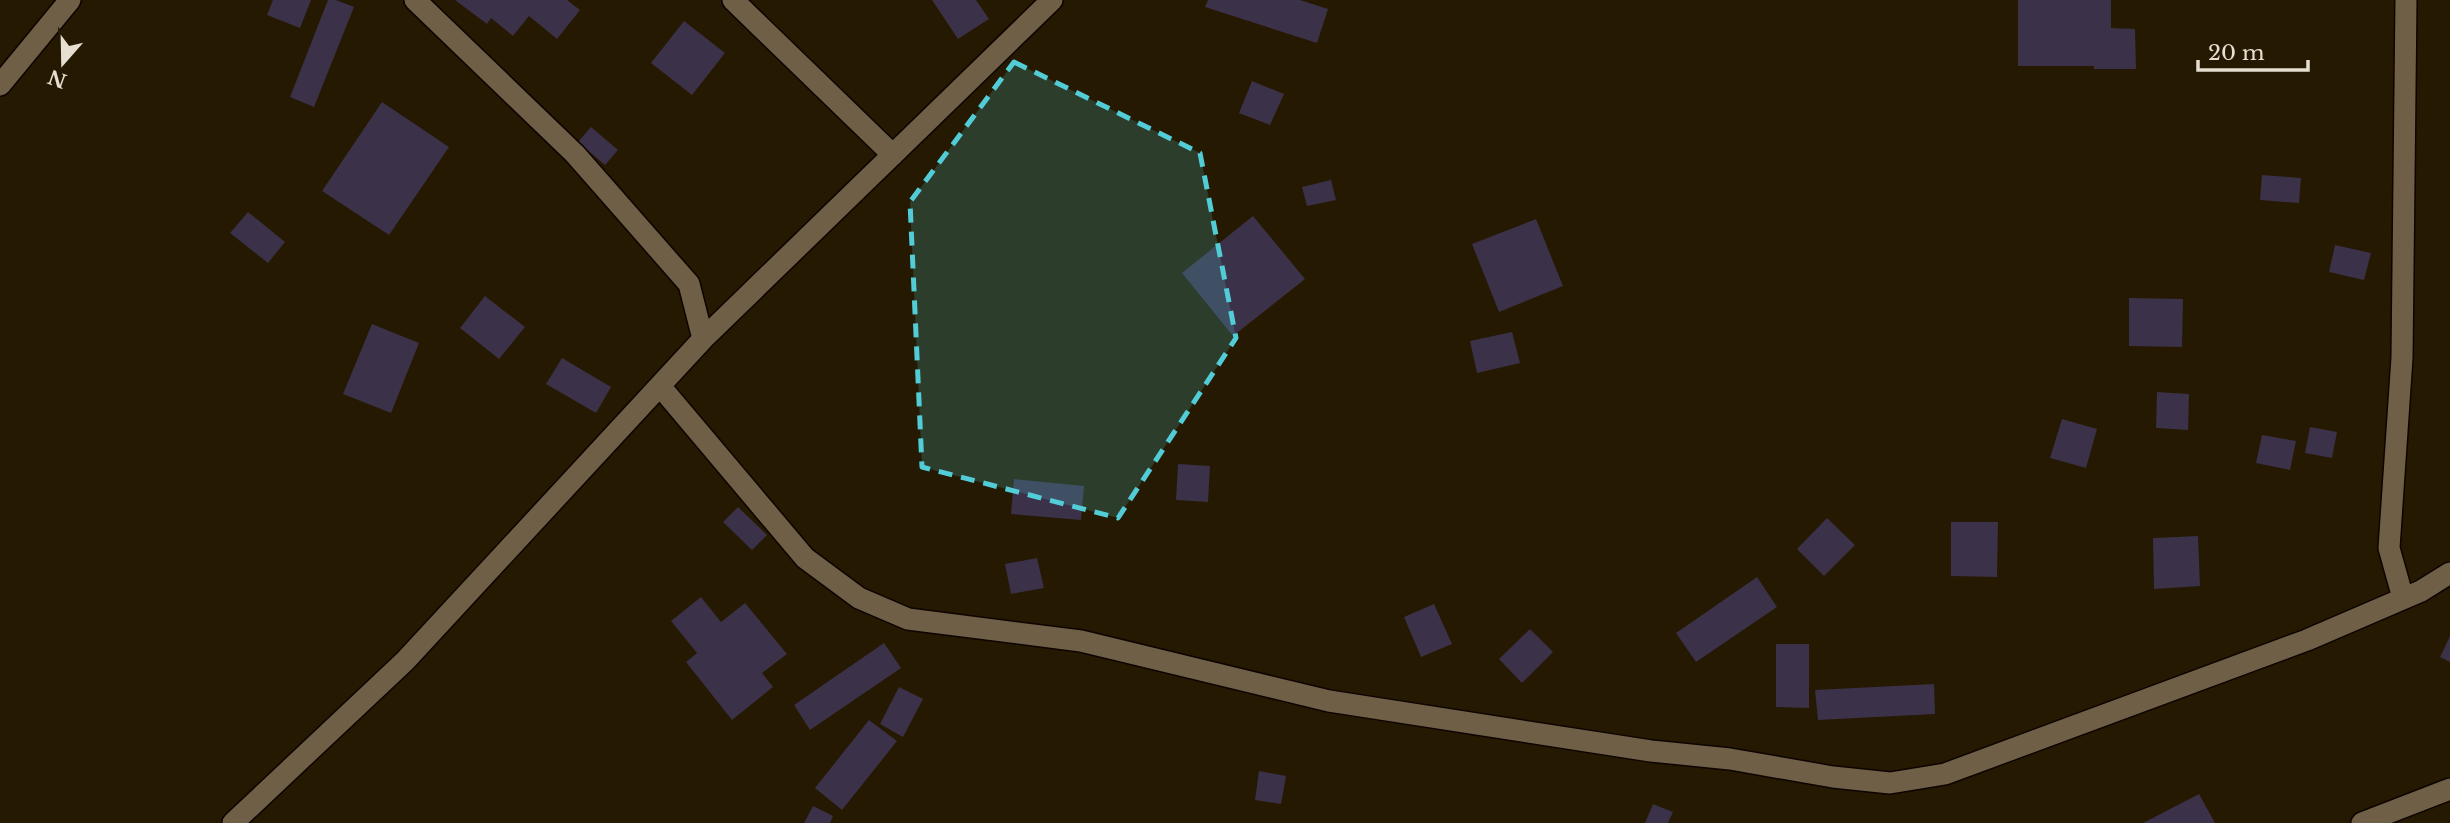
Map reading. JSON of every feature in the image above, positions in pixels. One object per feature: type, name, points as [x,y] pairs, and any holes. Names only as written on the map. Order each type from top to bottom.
[{"type":"street","points":[[0,85],[70,0]]},
{"type":"street","points":[[415,0],[575,154],[689,284],[703,339]]},
{"type":"street","points":[[733,0],[893,155]]},
{"type":"street","points":[[233,823],[405,661],[703,339],[1052,0]]},
{"type":"street","points":[[2403,598],[2389,548],[2402,358],[2406,0]]},
{"type":"street","points":[[660,386],[804,558],[859,598],[908,619],[1081,641],[1329,701],[1651,751],[1730,759],[1833,777],[1890,783],[1945,774],[2307,639],[2421,591],[2450,573]]},
{"type":"street","points":[[2362,823],[2450,789]]},
{"type":"highlighted area","points":[[1014,62],[1200,153],[1236,338],[1118,518],[922,467],[910,202]]},
{"type":"building","points":[[273,0],[311,0],[300,28],[267,15]]},
{"type":"building","points":[[328,0],[354,7],[314,107],[290,97]]},
{"type":"building","points":[[455,0],[567,0],[580,10],[557,39],[529,16],[513,36],[491,18],[487,24]]},
{"type":"building","points":[[932,0],[976,0],[989,19],[958,39]]},
{"type":"building","points":[[1208,0],[1300,0],[1328,9],[1317,43],[1205,7]]},
{"type":"building","points":[[2018,0],[2111,0],[2111,28],[2135,29],[2136,69],[2018,66]]},
{"type":"building","points":[[684,21],[725,53],[692,95],[651,63]]},
{"type":"building","points":[[1252,81],[1284,94],[1270,125],[1239,113]]},
{"type":"building","points":[[382,102],[449,147],[389,235],[322,191]]},
{"type":"building","points":[[591,127],[618,150],[605,165],[578,142]]},
{"type":"building","points":[[2262,175],[2301,178],[2299,203],[2260,200]]},
{"type":"building","points":[[1331,180],[1336,200],[1307,206],[1302,187]]},
{"type":"building","points":[[248,212],[285,242],[268,263],[230,233]]},
{"type":"building","points":[[1253,216],[1305,279],[1233,336],[1182,273]]},
{"type":"building","points":[[1536,219],[1563,286],[1499,312],[1472,244]]},
{"type":"building","points":[[2335,245],[2371,253],[2364,280],[2329,272]]},
{"type":"building","points":[[485,296],[525,327],[499,359],[460,328]]},
{"type":"building","points":[[2129,298],[2183,299],[2182,347],[2129,346]]},
{"type":"building","points":[[372,324],[419,343],[391,413],[343,394]]},
{"type":"building","points":[[1512,332],[1520,363],[1477,373],[1470,341]]},
{"type":"building","points":[[562,358],[611,387],[596,413],[546,384]]},
{"type":"building","points":[[2157,392],[2189,394],[2188,430],[2156,428]]},
{"type":"building","points":[[2062,419],[2097,429],[2086,468],[2050,458]]},
{"type":"building","points":[[2310,427],[2337,432],[2332,458],[2305,453]]},
{"type":"building","points":[[2262,435],[2296,441],[2290,470],[2256,463]]},
{"type":"building","points":[[1178,464],[1210,466],[1208,502],[1176,500]]},
{"type":"building","points":[[1014,479],[1084,486],[1081,520],[1011,514]]},
{"type":"building","points":[[738,507],[767,535],[752,550],[723,522]]},
{"type":"building","points":[[1827,518],[1855,545],[1824,576],[1797,549]]},
{"type":"building","points":[[1951,522],[1998,522],[1997,577],[1951,576]]},
{"type":"building","points":[[2198,536],[2200,586],[2154,589],[2153,538]]},
{"type":"building","points":[[1037,558],[1044,588],[1011,594],[1005,564]]},
{"type":"building","points":[[1757,577],[1777,607],[1696,662],[1676,633]]},
{"type":"building","points":[[701,597],[721,622],[745,603],[787,654],[762,673],[773,687],[732,720],[686,662],[697,653],[671,621]]},
{"type":"building","points":[[1434,604],[1452,644],[1421,657],[1404,617]]},
{"type":"building","points":[[1530,629],[1553,652],[1522,683],[1499,659]]},
{"type":"building","points":[[2450,636],[2450,662],[2440,657]]},
{"type":"building","points":[[884,643],[901,668],[810,730],[794,705]]},
{"type":"building","points":[[1776,644],[1809,644],[1809,708],[1776,707]]},
{"type":"building","points":[[1934,684],[1935,714],[1818,720],[1815,690]]},
{"type":"building","points":[[899,687],[923,699],[903,737],[880,724]]},
{"type":"building","points":[[869,720],[897,741],[842,810],[815,788]]},
{"type":"building","points":[[1259,771],[1286,776],[1281,804],[1255,800]]},
{"type":"building","points":[[2199,794],[2215,823],[2143,823]]},
{"type":"building","points":[[1653,804],[1673,812],[1668,823],[1645,823]]},
{"type":"building","points":[[813,806],[833,816],[830,823],[804,823]]}]
